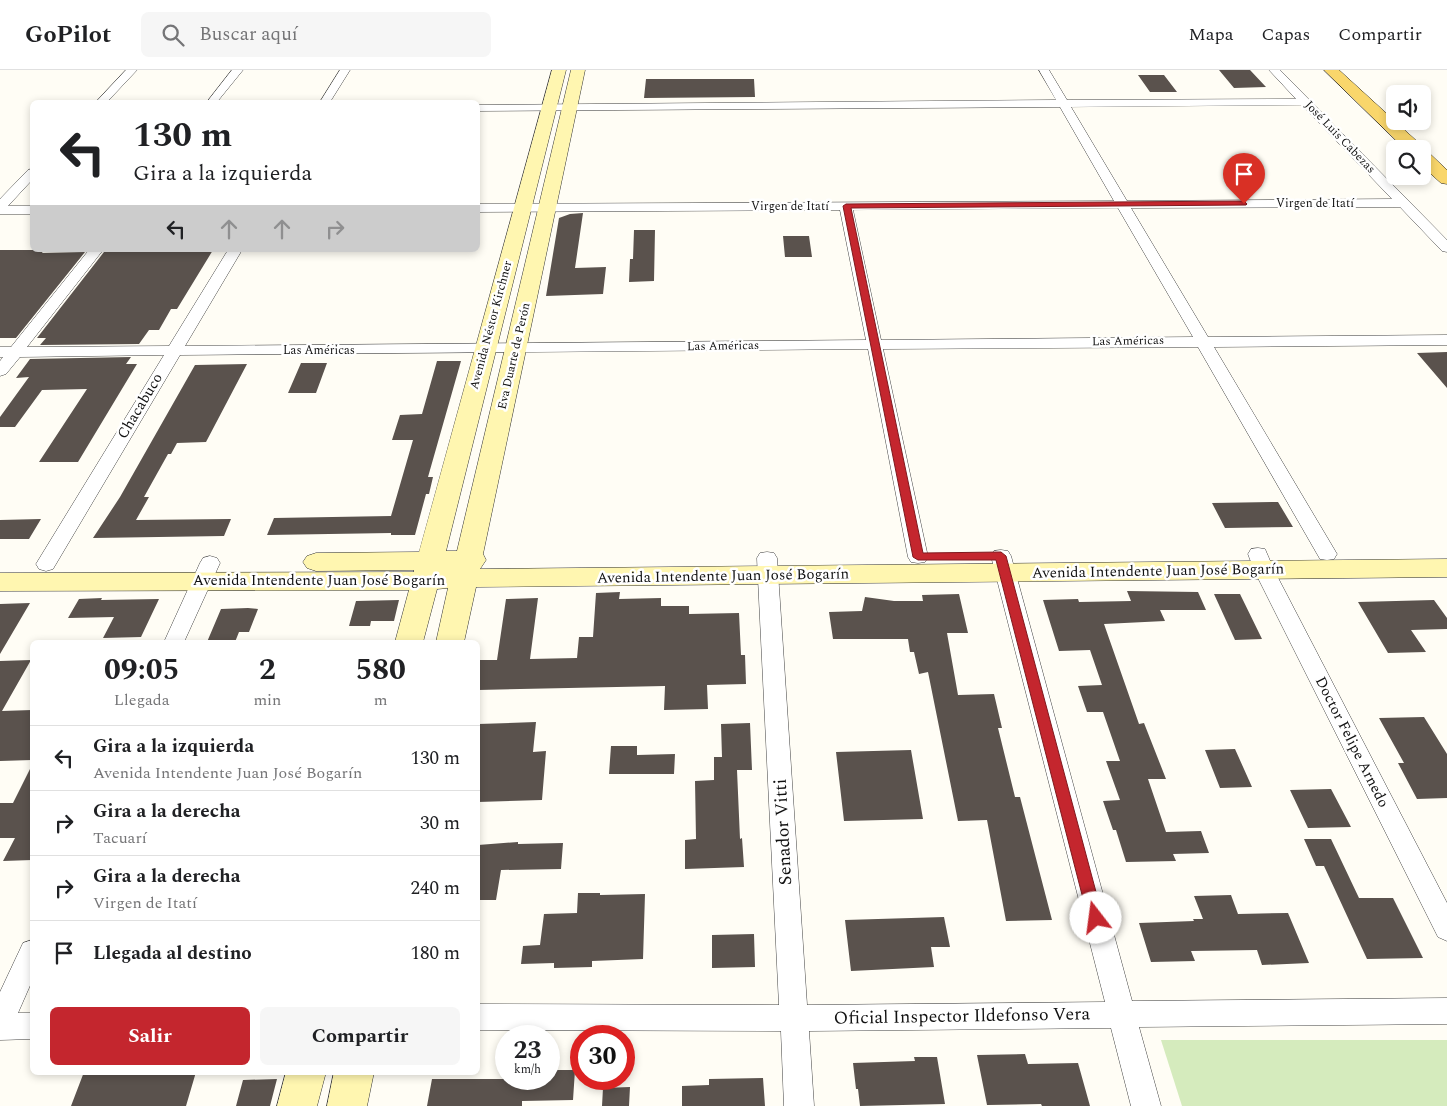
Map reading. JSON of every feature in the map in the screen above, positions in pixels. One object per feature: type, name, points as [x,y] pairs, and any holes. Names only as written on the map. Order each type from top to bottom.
[{"type":"main road","points":[[1331,70],[1405,140]]},
{"type":"main road","points":[[1431,164],[1447,179]]},
{"type":"street","points":[[102,100],[132,70]]},
{"type":"street","points":[[214,100],[238,70]]},
{"type":"street","points":[[326,100],[345,70]]},
{"type":"street","name":"Avenida Néstor Kirchner","points":[[427,571],[522,207],[559,108],[559,70]]},
{"type":"street","name":"Eva Duarte de Perón","points":[[450,640],[548,207],[559,108],[578,70]]},
{"type":"street","points":[[1044,70],[1327,554]]},
{"type":"street","name":"José Luis Cabezas","points":[[1274,70],[1447,248]]},
{"type":"street","points":[[480,108],[1306,102]]},
{"type":"street","points":[[0,208],[30,175]]},
{"type":"street","name":"Virgen de Itatí","points":[[480,208],[1403,203]]},
{"type":"street","points":[[846,206],[918,557]]},
{"type":"street","points":[[0,208],[30,210]]},
{"type":"street","points":[[0,371],[7,352],[94,252]]},
{"type":"street","name":"Chacabuco","points":[[46,564],[234,252]]},
{"type":"street","name":"Las Américas","points":[[7,352],[1203,340],[1447,340]]},
{"type":"street","name":"Avenida Intendente Juan José Bogarín","points":[[1261,562],[1327,554],[1447,553]]},
{"type":"street","name":"Avenida Intendente Juan José Bogarín","points":[[768,566],[918,557],[1003,564]]},
{"type":"street","name":"Avenida Intendente Juan José Bogarín","points":[[0,582],[206,572],[768,566],[1261,562],[1447,568]]},
{"type":"street","name":"Doctor Felipe Arnedo","points":[[1261,562],[1447,929]]},
{"type":"street","name":"Avenida Intendente Juan José Bogarín","points":[[0,564],[46,564],[206,572]]},
{"type":"street","points":[[1003,564],[1146,1106]]},
{"type":"street","name":"Senador Vitti","points":[[768,566],[799,1106]]},
{"type":"street","points":[[410,640],[427,571]]},
{"type":"street","points":[[175,640],[206,572]]},
{"type":"street","points":[[0,1023],[30,956]]},
{"type":"street","name":"Oficial Inspector Ildefonso Vera","points":[[480,1017],[794,1018],[1447,1011]]},
{"type":"street","points":[[0,1027],[30,1026]]},
{"type":"street","points":[[297,1106],[305,1075]]},
{"type":"street","points":[[347,1106],[353,1075]]},
{"type":"green space","points":[[1161,1040],[1447,1040],[1447,1106],[1182,1106]]},
{"type":"building","points":[[1219,70],[1250,70],[1266,87],[1234,88]]},
{"type":"building","points":[[1138,75],[1164,75],[1177,92],[1150,92]]},
{"type":"building","points":[[646,79],[754,79],[755,97],[644,98]]},
{"type":"building","points":[[583,213],[575,268],[606,267],[603,294],[546,296],[559,218],[570,214]]},
{"type":"building","points":[[634,230],[655,230],[654,281],[629,282],[630,259],[633,259]]},
{"type":"building","points":[[783,236],[809,236],[812,257],[785,257]]},
{"type":"building","points":[[0,250],[30,250],[30,252],[42,253],[85,252],[16,338],[0,338]]},
{"type":"building","points":[[104,252],[212,252],[177,309],[171,309],[159,330],[149,330],[139,344],[40,345],[46,338],[37,338]]},
{"type":"building","points":[[1447,352],[1447,388],[1417,353]]},
{"type":"building","points":[[131,357],[126,364],[137,364],[78,462],[39,462],[87,389],[42,390],[15,427],[0,427],[0,417],[29,377],[16,378],[30,359]]},
{"type":"building","points":[[437,361],[461,361],[428,477],[433,477],[429,494],[426,494],[415,535],[391,535],[391,533],[267,535],[274,518],[391,516],[413,440],[392,440],[400,415],[422,414]]},
{"type":"building","points":[[301,363],[327,363],[316,393],[288,393]]},
{"type":"building","points":[[247,364],[206,442],[177,443],[171,454],[168,454],[144,497],[149,497],[136,520],[231,519],[224,536],[93,538],[120,497],[195,365]]},
{"type":"building","points":[[1278,502],[1293,527],[1225,528],[1212,503]]},
{"type":"building","points":[[41,519],[29,539],[0,539],[0,520]]},
{"type":"building","points":[[1127,591],[1198,592],[1206,610],[1160,610],[1165,621],[1104,624],[1139,724],[1144,723],[1166,779],[1148,779],[1166,832],[1201,831],[1209,853],[1173,854],[1176,861],[1126,862],[1116,830],[1113,830],[1103,801],[1120,800],[1106,761],[1120,761],[1103,712],[1087,712],[1078,686],[1102,685],[1090,650],[1059,651],[1043,600],[1078,599],[1079,602],[1131,601]]},
{"type":"building","points":[[620,592],[619,599],[661,598],[661,606],[689,606],[689,614],[739,613],[741,655],[745,655],[746,684],[707,685],[708,709],[664,710],[665,686],[480,690],[480,660],[497,660],[506,599],[538,598],[530,659],[577,658],[579,637],[593,637],[596,593]]},
{"type":"building","points":[[959,594],[968,633],[947,633],[958,695],[994,694],[1002,728],[998,728],[1015,797],[1020,797],[1052,920],[1006,921],[987,820],[958,821],[928,672],[919,674],[914,652],[910,652],[908,639],[833,639],[829,612],[862,611],[865,597],[894,601],[923,601],[922,595]]},
{"type":"building","points":[[1214,594],[1240,594],[1262,639],[1235,640]]},
{"type":"building","points":[[102,598],[101,600],[159,599],[141,637],[103,638],[114,617],[68,618],[79,599]]},
{"type":"building","points":[[399,600],[394,621],[371,621],[370,626],[349,626],[356,601]]},
{"type":"building","points":[[1434,600],[1447,618],[1447,629],[1411,630],[1426,652],[1388,653],[1358,602]]},
{"type":"building","points":[[30,603],[0,654],[0,604]]},
{"type":"building","points":[[221,609],[258,609],[249,632],[239,632],[236,640],[208,640]]},
{"type":"building","points":[[30,660],[2,711],[30,710],[30,760],[0,761],[0,661]]},
{"type":"building","points":[[1424,717],[1447,754],[1447,798],[1417,799],[1398,763],[1404,763],[1379,718]]},
{"type":"building","points":[[536,722],[533,752],[546,751],[542,800],[480,802],[480,724]]},
{"type":"building","points":[[750,723],[752,770],[737,770],[740,839],[742,838],[744,867],[685,869],[685,840],[696,839],[695,781],[714,780],[714,757],[722,757],[721,724]]},
{"type":"building","points":[[611,746],[637,746],[637,755],[675,754],[674,774],[609,774]]},
{"type":"building","points":[[1235,749],[1252,787],[1220,788],[1205,750]]},
{"type":"building","points":[[911,750],[923,819],[844,821],[836,752]]},
{"type":"building","points":[[30,769],[30,860],[3,861],[15,838],[0,838],[0,803],[13,803]]},
{"type":"building","points":[[1331,789],[1351,827],[1308,828],[1290,790]]},
{"type":"building","points":[[1304,839],[1331,839],[1359,898],[1393,898],[1423,958],[1367,959],[1324,866],[1316,866]]},
{"type":"building","points":[[518,842],[518,844],[563,843],[561,869],[501,870],[496,900],[480,900],[480,845]]},
{"type":"building","points":[[578,893],[600,893],[600,895],[645,894],[643,959],[592,961],[592,967],[554,968],[554,963],[521,964],[523,946],[540,945],[544,914],[577,913]]},
{"type":"building","points":[[1231,895],[1238,914],[1288,913],[1309,963],[1262,965],[1257,950],[1191,951],[1195,961],[1151,962],[1139,923],[1203,919],[1194,896]]},
{"type":"building","points":[[944,917],[950,947],[931,947],[934,967],[851,971],[845,920]]},
{"type":"building","points":[[754,934],[755,967],[712,968],[712,935]]},
{"type":"building","points":[[1025,1054],[1028,1064],[1078,1063],[1090,1106],[1042,1106],[1041,1104],[987,1105],[977,1055]]},
{"type":"building","points":[[914,1057],[937,1057],[945,1104],[860,1106],[853,1063],[915,1061]]},
{"type":"building","points":[[560,1070],[570,1070],[570,1090],[574,1090],[573,1100],[522,1101],[522,1106],[427,1106],[432,1079],[495,1079],[495,1090],[560,1090]]},
{"type":"building","points":[[83,1075],[195,1075],[186,1106],[71,1106]]},
{"type":"building","points":[[763,1078],[765,1106],[682,1106],[682,1086],[709,1085],[709,1079]]},
{"type":"building","points":[[277,1079],[270,1106],[236,1106],[243,1080]]},
{"type":"building","points":[[603,1090],[630,1090],[629,1106],[602,1106]]},
{"type":"route","points":[[1096,918],[1001,556],[918,557],[846,206],[1244,204]]}]
